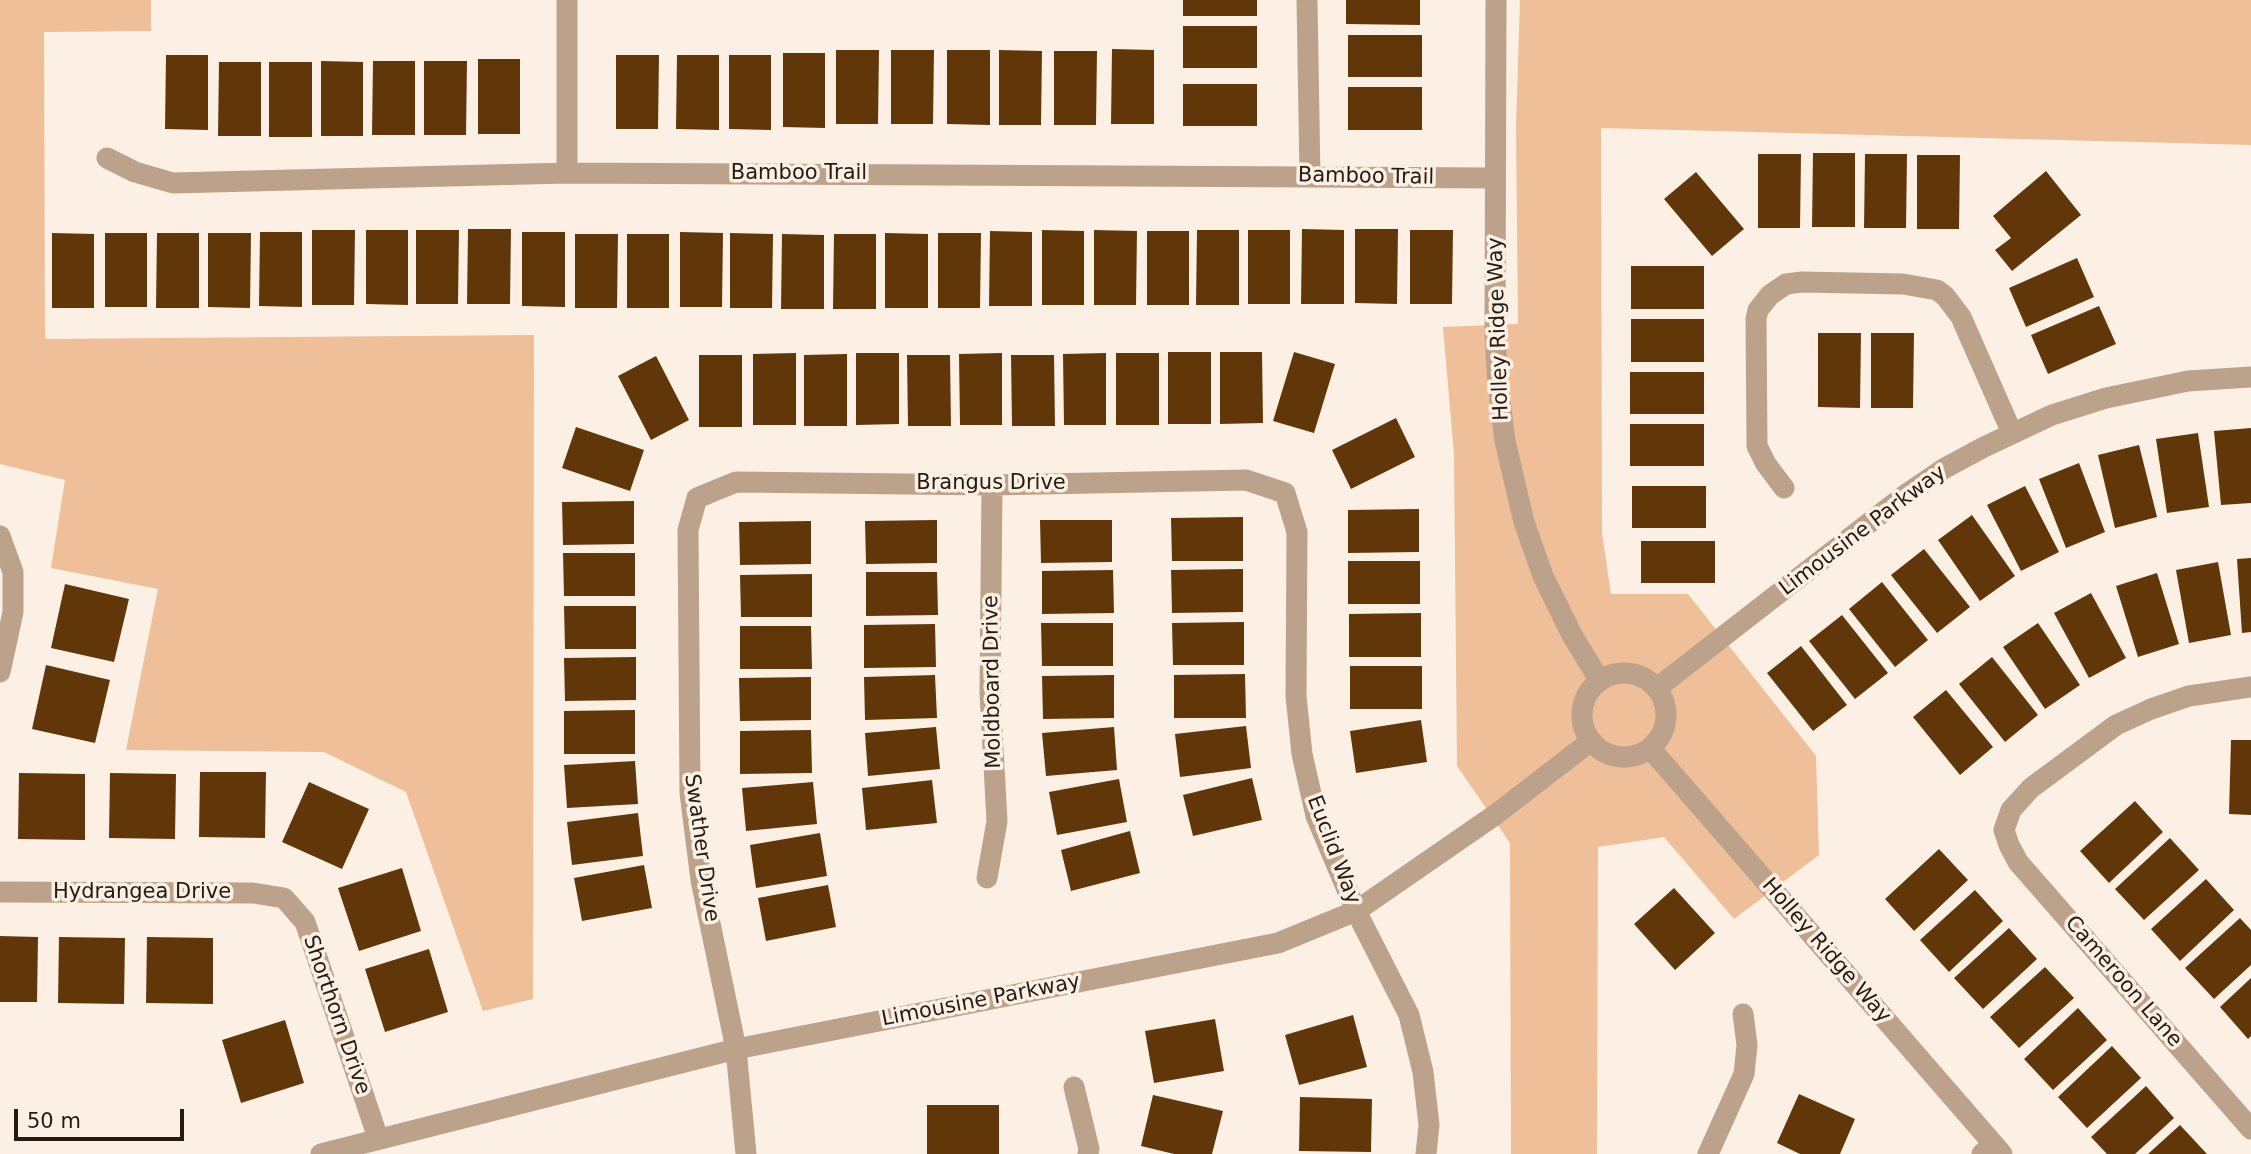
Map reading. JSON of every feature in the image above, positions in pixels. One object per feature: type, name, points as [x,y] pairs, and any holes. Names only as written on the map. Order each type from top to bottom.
[{"type":"street","points":[[567,0],[567,173]]},
{"type":"street","points":[[1307,0],[1310,177]]},
{"type":"street","name":"Holley Ridge Way","points":[[1496,0],[1494,178],[1497,371],[1510,468],[1524,522],[1543,576],[1572,635],[1600,681]]},
{"type":"street","name":"Bamboo Trail","points":[[107,158],[135,172],[173,183],[567,173],[1494,178]]},
{"type":"street","points":[[1784,488],[1766,464],[1757,446],[1756,319],[1758,310],[1770,295],[1786,284],[1802,282],[1916,285],[1937,290],[1961,317],[2012,433]]},
{"type":"street","name":"Limousine Parkway","points":[[1657,688],[1945,468],[2052,415],[2137,391],[2209,379],[2251,377]]},
{"type":"street","name":"Brangus Drive","points":[[698,498],[736,482],[992,485],[1246,480],[1285,493]]},
{"type":"street","name":"Moldboard Drive","points":[[987,878],[997,821],[989,693],[992,485]]},
{"type":"street","name":"Euclid Way","points":[[1285,493],[1297,532],[1296,696],[1302,754],[1316,816],[1356,911],[1409,1016],[1423,1072],[1429,1125],[1426,1154]]},
{"type":"street","name":"Swather Drive","points":[[698,498],[688,530],[690,793],[701,880],[736,1049],[746,1154]]},
{"type":"street","points":[[0,536],[13,572],[13,612],[0,672]]},
{"type":"street","points":[[1630,673],[1640,676],[1657,688],[1666,708],[1666,720],[1658,740],[1650,748],[1638,755],[1613,756],[1591,741],[1582,716],[1584,702],[1590,690],[1600,681],[1609,676],[1630,673]]},
{"type":"street","name":"Cameroon Lane","points":[[2251,687],[2189,696],[2116,725],[2031,788],[2011,810],[2004,830],[2018,862],[2251,1129]]},
{"type":"street","name":"Limousine Parkway","points":[[321,1154],[736,1049],[1278,943],[1356,911],[1495,815],[1591,741]]},
{"type":"street","name":"Holley Ridge Way","points":[[1650,748],[1992,1151]]},
{"type":"street","name":"Hydrangea Drive","points":[[0,892],[253,893],[284,898]]},
{"type":"street","name":"Shorthorn Drive","points":[[284,898],[305,922],[378,1138]]},
{"type":"street","points":[[1708,1154],[1744,1074],[1747,1045],[1743,1014]]},
{"type":"street","points":[[1074,1087],[1088,1154]]},
{"type":"shaded area","points":[[0,0],[151,0],[151,31],[44,32],[45,339],[534,335],[533,999],[483,1011],[406,792],[324,752],[126,750],[158,589],[51,568],[65,480],[0,464]]},
{"type":"shaded area","points":[[1520,0],[2251,0],[2251,145],[1601,128],[1602,533],[1611,594],[1688,594],[1816,756],[1819,855],[1734,919],[1664,837],[1598,847],[1597,1154],[1511,1154],[1510,843],[1457,766],[1454,454],[1443,327],[1518,324],[1516,126]]},
{"type":"building","points":[[1183,0],[1257,0],[1257,16],[1183,16]]},
{"type":"building","points":[[1346,0],[1420,0],[1420,25],[1346,24]]},
{"type":"building","points":[[1183,26],[1257,26],[1257,68],[1183,68]]},
{"type":"building","points":[[1348,35],[1422,35],[1422,77],[1348,77]]},
{"type":"building","points":[[1112,49],[1154,50],[1154,124],[1111,124]]},
{"type":"building","points":[[836,50],[879,50],[878,124],[836,124]]},
{"type":"building","points":[[891,50],[934,50],[933,124],[891,124]]},
{"type":"building","points":[[947,50],[990,50],[990,125],[947,124]]},
{"type":"building","points":[[999,50],[1042,51],[1041,125],[999,125]]},
{"type":"building","points":[[1054,51],[1097,51],[1096,125],[1054,125]]},
{"type":"building","points":[[783,53],[825,53],[825,128],[783,127]]},
{"type":"building","points":[[166,55],[208,55],[208,130],[165,129]]},
{"type":"building","points":[[616,55],[659,55],[658,129],[616,129]]},
{"type":"building","points":[[677,55],[719,55],[719,130],[676,129]]},
{"type":"building","points":[[729,55],[771,55],[771,130],[729,129]]},
{"type":"building","points":[[478,59],[520,59],[520,134],[478,134]]},
{"type":"building","points":[[321,61],[363,62],[363,136],[321,136]]},
{"type":"building","points":[[373,61],[415,61],[415,135],[372,135]]},
{"type":"building","points":[[424,61],[467,61],[466,135],[424,135]]},
{"type":"building","points":[[219,62],[261,62],[261,136],[218,136]]},
{"type":"building","points":[[269,62],[312,62],[312,137],[269,137]]},
{"type":"building","points":[[1183,84],[1257,84],[1257,126],[1183,126]]},
{"type":"building","points":[[1348,87],[1422,87],[1422,130],[1348,130]]},
{"type":"building","points":[[1813,153],[1855,153],[1855,227],[1812,227]]},
{"type":"building","points":[[1758,154],[1801,154],[1800,228],[1758,228]]},
{"type":"building","points":[[1865,154],[1907,154],[1906,228],[1864,228]]},
{"type":"building","points":[[1917,155],[1960,155],[1959,229],[1917,229]]},
{"type":"building","points":[[2046,171],[2081,215],[2012,271],[1995,250],[2011,238],[1993,216]]},
{"type":"building","points":[[1696,172],[1744,229],[1712,256],[1664,199]]},
{"type":"building","points":[[468,229],[511,229],[510,304],[467,304]]},
{"type":"building","points":[[1302,229],[1344,230],[1344,304],[1301,304]]},
{"type":"building","points":[[1355,229],[1398,229],[1397,304],[1355,303]]},
{"type":"building","points":[[312,230],[355,230],[354,305],[312,305]]},
{"type":"building","points":[[366,230],[408,230],[408,305],[366,304]]},
{"type":"building","points":[[416,230],[459,230],[458,304],[416,304]]},
{"type":"building","points":[[1042,230],[1084,231],[1084,305],[1042,305]]},
{"type":"building","points":[[1094,230],[1137,231],[1136,305],[1094,305]]},
{"type":"building","points":[[1197,230],[1239,230],[1239,305],[1196,305]]},
{"type":"building","points":[[1248,230],[1290,230],[1290,304],[1248,304]]},
{"type":"building","points":[[1410,230],[1453,230],[1452,304],[1410,304]]},
{"type":"building","points":[[990,231],[1032,232],[1032,306],[989,306]]},
{"type":"building","points":[[1147,231],[1189,231],[1189,305],[1147,305]]},
{"type":"building","points":[[260,232],[302,232],[302,307],[259,306]]},
{"type":"building","points":[[522,232],[565,232],[565,307],[522,306]]},
{"type":"building","points":[[680,232],[723,233],[722,307],[680,307]]},
{"type":"building","points":[[52,233],[94,234],[94,308],[52,308]]},
{"type":"building","points":[[105,233],[147,233],[147,307],[105,307]]},
{"type":"building","points":[[157,233],[199,233],[199,308],[156,308]]},
{"type":"building","points":[[208,233],[251,233],[250,308],[208,307]]},
{"type":"building","points":[[730,233],[773,234],[772,308],[730,308]]},
{"type":"building","points":[[885,233],[928,234],[928,308],[885,308]]},
{"type":"building","points":[[938,233],[981,233],[980,308],[938,308]]},
{"type":"building","points":[[575,234],[618,234],[617,308],[575,308]]},
{"type":"building","points":[[627,234],[669,234],[669,308],[627,308]]},
{"type":"building","points":[[782,234],[824,235],[824,309],[781,309]]},
{"type":"building","points":[[834,234],[876,234],[876,309],[833,309]]},
{"type":"building","points":[[2077,258],[2094,297],[2026,327],[2009,288]]},
{"type":"building","points":[[1631,266],[1704,266],[1704,309],[1631,309]]},
{"type":"building","points":[[2099,306],[2116,344],[2048,374],[2031,335]]},
{"type":"building","points":[[1631,319],[1704,319],[1704,362],[1631,362]]},
{"type":"building","points":[[1818,333],[1861,333],[1860,408],[1818,407]]},
{"type":"building","points":[[1871,333],[1914,333],[1913,408],[1871,408]]},
{"type":"building","points":[[1168,352],[1211,352],[1211,424],[1168,424]]},
{"type":"building","points":[[1220,352],[1262,352],[1263,423],[1220,424]]},
{"type":"building","points":[[1294,352],[1335,364],[1314,433],[1273,421]]},
{"type":"building","points":[[796,353],[796,425],[753,425],[753,354]]},
{"type":"building","points":[[856,353],[899,353],[899,424],[856,425]]},
{"type":"building","points":[[1002,353],[1002,425],[960,425],[959,354]]},
{"type":"building","points":[[1106,353],[1106,425],[1064,425],[1063,354]]},
{"type":"building","points":[[1116,353],[1159,353],[1159,425],[1116,425]]},
{"type":"building","points":[[847,354],[847,426],[804,426],[804,355]]},
{"type":"building","points":[[699,355],[742,355],[742,427],[699,427]]},
{"type":"building","points":[[907,355],[950,355],[951,426],[908,426]]},
{"type":"building","points":[[1011,355],[1054,355],[1055,426],[1012,426]]},
{"type":"building","points":[[656,356],[689,420],[651,440],[618,376]]},
{"type":"building","points":[[1630,372],[1704,372],[1704,414],[1630,414]]},
{"type":"building","points":[[1396,418],[1415,457],[1351,489],[1332,450]]},
{"type":"building","points":[[1630,424],[1704,424],[1704,466],[1630,466]]},
{"type":"building","points":[[576,427],[644,450],[630,491],[562,468]]},
{"type":"building","points":[[2251,428],[2251,503],[2221,505],[2214,431]]},
{"type":"building","points":[[2198,433],[2209,507],[2167,513],[2156,439]]},
{"type":"building","points":[[2139,445],[2157,517],[2115,528],[2098,455]]},
{"type":"building","points":[[2079,463],[2105,532],[2066,548],[2039,479]]},
{"type":"building","points":[[1632,486],[1706,486],[1706,528],[1632,528]]},
{"type":"building","points":[[2025,486],[2059,552],[2021,571],[1987,505]]},
{"type":"building","points":[[634,501],[634,544],[563,545],[562,502]]},
{"type":"building","points":[[1419,509],[1419,552],[1348,553],[1348,510]]},
{"type":"building","points":[[1972,515],[2015,576],[1980,601],[1938,540]]},
{"type":"building","points":[[1243,517],[1243,561],[1172,561],[1171,518]]},
{"type":"building","points":[[937,520],[937,563],[866,564],[865,521]]},
{"type":"building","points":[[1040,520],[1112,520],[1112,562],[1041,563]]},
{"type":"building","points":[[811,521],[811,564],[740,565],[739,522]]},
{"type":"building","points":[[1641,541],[1715,541],[1715,583],[1641,583]]},
{"type":"building","points":[[1924,549],[1970,607],[1937,633],[1891,575]]},
{"type":"building","points":[[563,553],[635,553],[635,596],[564,596]]},
{"type":"building","points":[[2251,558],[2251,632],[2242,633],[2237,559]]},
{"type":"building","points":[[1348,561],[1420,561],[1420,604],[1348,604]]},
{"type":"building","points":[[2218,562],[2231,635],[2189,643],[2176,570]]},
{"type":"building","points":[[1243,569],[1243,612],[1172,613],[1171,570]]},
{"type":"building","points":[[1113,570],[1114,613],[1042,614],[1042,571]]},
{"type":"building","points":[[866,572],[937,572],[938,615],[866,616]]},
{"type":"building","points":[[2157,573],[2179,644],[2138,657],[2116,586]]},
{"type":"building","points":[[812,574],[812,617],[741,617],[740,575]]},
{"type":"building","points":[[1882,582],[1928,640],[1895,667],[1849,609]]},
{"type":"building","points":[[65,584],[129,599],[114,662],[51,648]]},
{"type":"building","points":[[2091,593],[2126,658],[2089,678],[2054,613]]},
{"type":"building","points":[[564,606],[636,606],[636,649],[565,649]]},
{"type":"building","points":[[1421,613],[1421,657],[1349,657],[1349,614]]},
{"type":"building","points":[[1842,615],[1888,673],[1855,699],[1809,641]]},
{"type":"building","points":[[1244,622],[1244,665],[1173,665],[1172,623]]},
{"type":"building","points":[[1041,623],[1113,623],[1113,666],[1042,666]]},
{"type":"building","points":[[2038,623],[2080,685],[2045,709],[2003,647]]},
{"type":"building","points":[[935,624],[936,667],[864,668],[864,625]]},
{"type":"building","points":[[740,626],[811,626],[812,669],[740,669]]},
{"type":"building","points":[[1801,646],[1847,705],[1813,731],[1767,673]]},
{"type":"building","points":[[636,657],[636,700],[565,701],[564,658]]},
{"type":"building","points":[[1992,657],[2038,715],[2005,742],[1959,684]]},
{"type":"building","points":[[46,665],[110,680],[95,743],[32,729]]},
{"type":"building","points":[[1350,666],[1422,666],[1422,709],[1350,709]]},
{"type":"building","points":[[1245,674],[1246,718],[1174,718],[1174,675]]},
{"type":"building","points":[[935,675],[937,718],[865,720],[864,677]]},
{"type":"building","points":[[1114,675],[1114,718],[1043,719],[1042,676]]},
{"type":"building","points":[[811,677],[811,720],[740,721],[739,678]]},
{"type":"building","points":[[1946,690],[1993,747],[1960,775],[1913,717]]},
{"type":"building","points":[[635,710],[635,754],[564,754],[564,711]]},
{"type":"building","points":[[1421,720],[1427,762],[1356,773],[1350,731]]},
{"type":"building","points":[[1246,726],[1251,768],[1180,777],[1175,734]]},
{"type":"building","points":[[936,727],[940,769],[868,776],[865,733]]},
{"type":"building","points":[[1114,727],[1117,770],[1046,776],[1042,733]]},
{"type":"building","points":[[811,730],[812,773],[740,774],[740,731]]},
{"type":"building","points":[[2231,740],[2251,740],[2251,815],[2229,814]]},
{"type":"building","points":[[635,761],[638,804],[567,808],[564,765]]},
{"type":"building","points":[[200,772],[266,772],[265,838],[199,837]]},
{"type":"building","points":[[19,773],[85,774],[85,840],[18,839]]},
{"type":"building","points":[[110,773],[176,774],[175,839],[109,838]]},
{"type":"building","points":[[1252,778],[1262,820],[1193,836],[1183,795]]},
{"type":"building","points":[[1119,779],[1127,822],[1057,835],[1049,792]]},
{"type":"building","points":[[932,780],[937,823],[866,830],[862,788]]},
{"type":"building","points":[[309,782],[369,809],[342,869],[282,842]]},
{"type":"building","points":[[813,782],[817,824],[746,831],[742,788]]},
{"type":"building","points":[[2135,801],[2163,832],[2109,883],[2080,851]]},
{"type":"building","points":[[638,813],[643,856],[572,865],[567,822]]},
{"type":"building","points":[[1130,831],[1140,873],[1071,891],[1061,850]]},
{"type":"building","points":[[820,833],[827,876],[756,888],[750,845]]},
{"type":"building","points":[[2170,838],[2199,870],[2144,920],[2115,889]]},
{"type":"building","points":[[1939,849],[1968,880],[1914,931],[1885,899]]},
{"type":"building","points":[[644,865],[652,908],[582,921],[574,878]]},
{"type":"building","points":[[402,868],[421,931],[359,951],[338,888]]},
{"type":"building","points":[[2206,879],[2234,910],[2180,961],[2151,929]]},
{"type":"building","points":[[828,885],[836,927],[766,941],[758,898]]},
{"type":"building","points":[[1674,888],[1715,933],[1675,970],[1634,924]]},
{"type":"building","points":[[1975,890],[2003,921],[1949,972],[1920,940]]},
{"type":"building","points":[[2240,918],[2251,930],[2251,965],[2214,999],[2185,968]]},
{"type":"building","points":[[2009,928],[2037,959],[1983,1009],[1954,978]]},
{"type":"building","points":[[0,936],[38,937],[37,1002],[0,1002]]},
{"type":"building","points":[[59,937],[125,938],[124,1004],[58,1003]]},
{"type":"building","points":[[147,937],[213,938],[213,1004],[146,1003]]},
{"type":"building","points":[[429,949],[448,1012],[385,1032],[365,969]]},
{"type":"building","points":[[2045,967],[2074,998],[2019,1048],[1990,1017]]},
{"type":"building","points":[[2251,978],[2251,1036],[2248,1039],[2220,1007]]},
{"type":"building","points":[[2078,1008],[2107,1040],[2053,1090],[2024,1059]]},
{"type":"building","points":[[1353,1015],[1367,1067],[1299,1085],[1285,1035]]},
{"type":"building","points":[[1215,1019],[1224,1071],[1154,1083],[1145,1031]]},
{"type":"building","points":[[285,1020],[304,1083],[241,1103],[222,1040]]},
{"type":"building","points":[[2112,1046],[2141,1078],[2087,1128],[2058,1097]]},
{"type":"building","points":[[2146,1086],[2174,1118],[2135,1154],[2107,1154],[2091,1137]]},
{"type":"building","points":[[1799,1094],[1855,1119],[1840,1154],[1800,1154],[1777,1143]]},
{"type":"building","points":[[1153,1095],[1223,1111],[1212,1154],[1174,1154],[1141,1146]]},
{"type":"building","points":[[1300,1097],[1372,1099],[1371,1152],[1299,1151]]},
{"type":"building","points":[[927,1105],[999,1105],[999,1154],[927,1154]]},
{"type":"building","points":[[2180,1125],[2207,1154],[2148,1154]]}]
